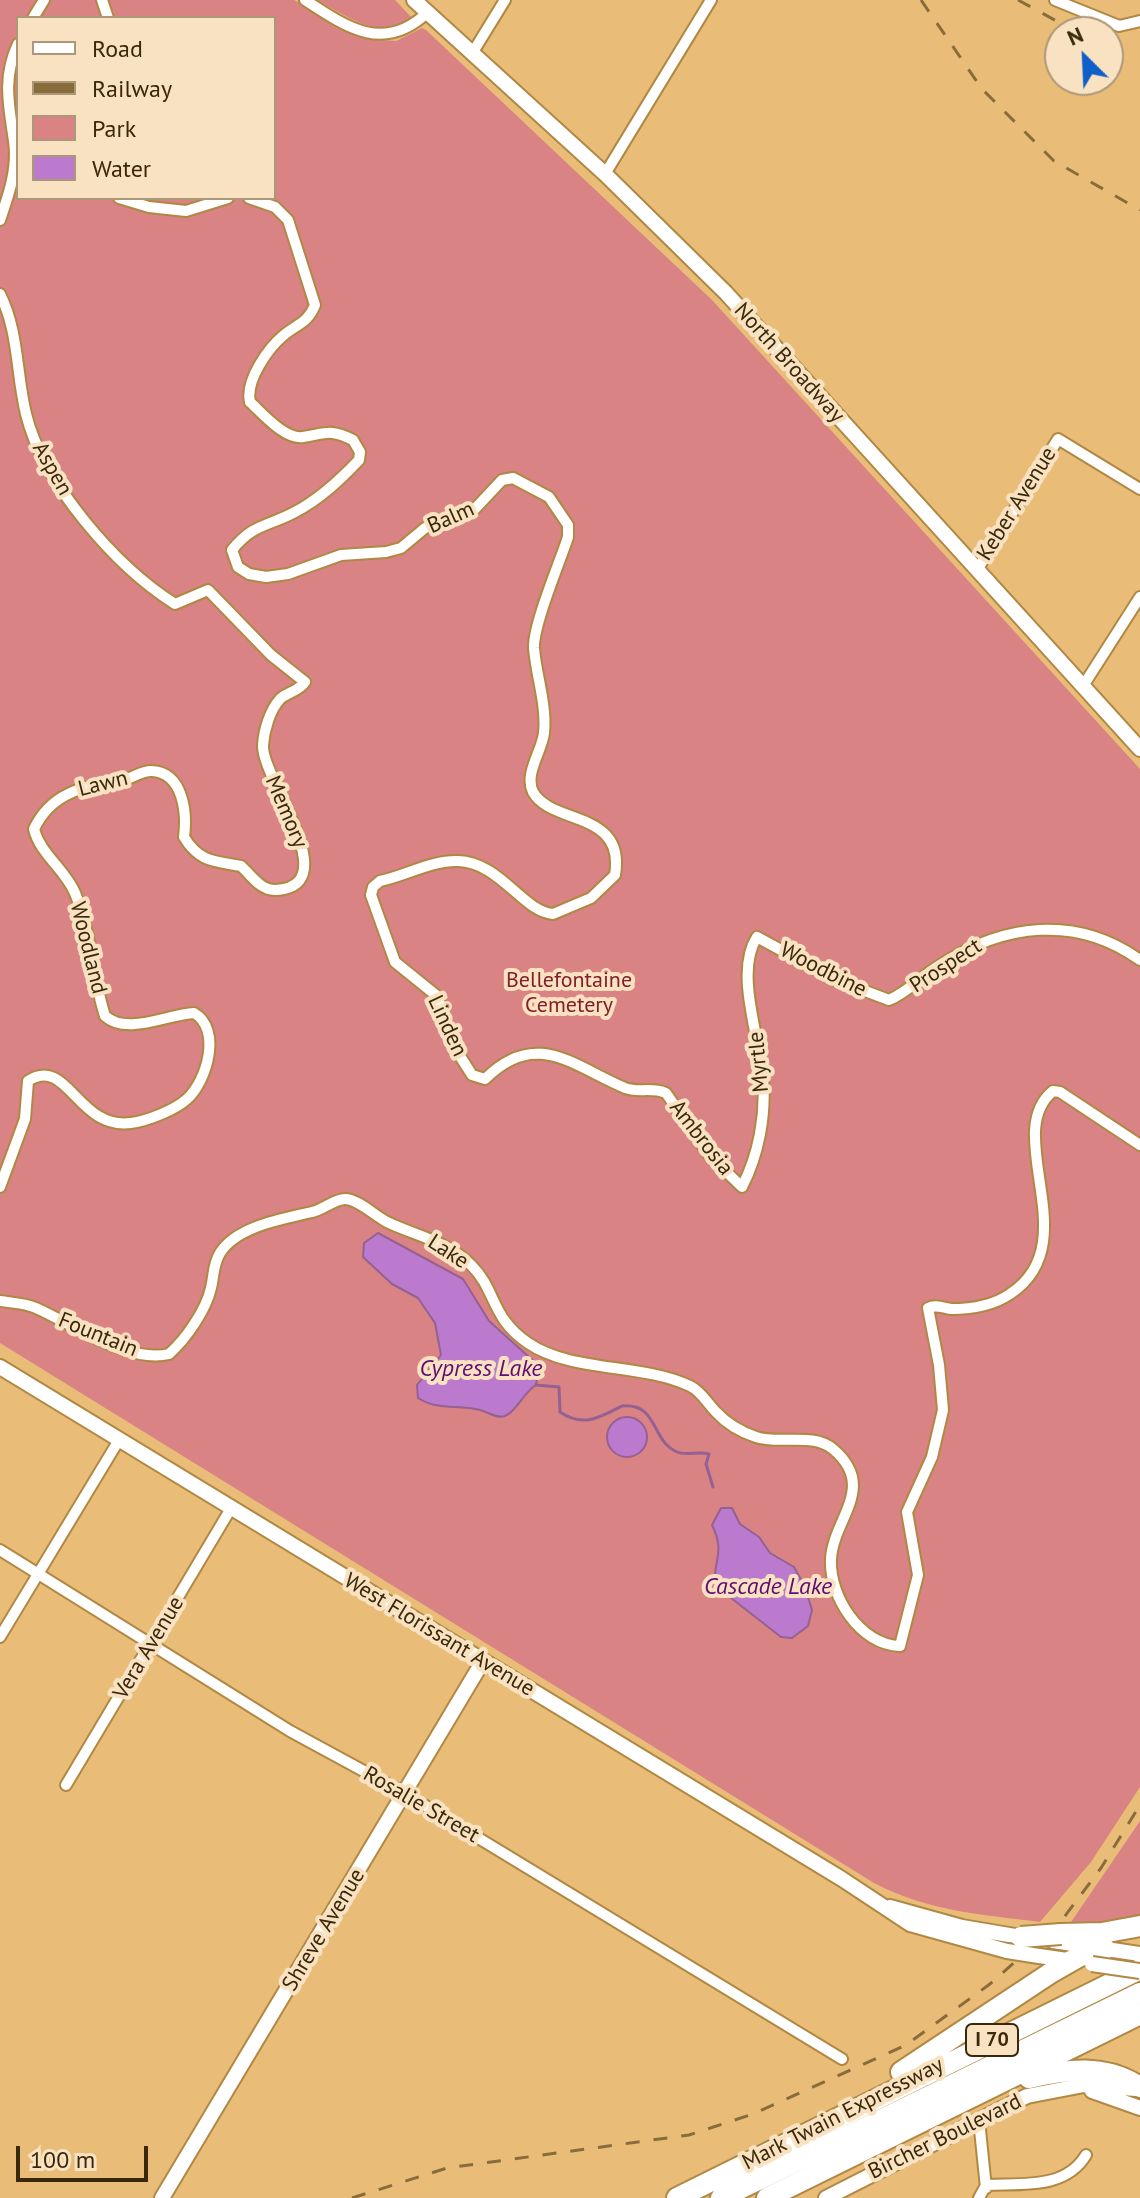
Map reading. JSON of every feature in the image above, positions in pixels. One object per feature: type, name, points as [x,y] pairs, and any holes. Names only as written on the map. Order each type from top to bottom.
[{"type":"highway","points":[[1014,1944],[1140,1926]]},
{"type":"highway","points":[[844,2114],[860,2096],[1071,1960],[1105,1954]]},
{"type":"highway","name":"Mark Twain Expressway","points":[[677,2198],[1140,1970]]},
{"type":"highway","points":[[721,2198],[1140,1993]]},
{"type":"highway","name":"Mark Twain Expressway","points":[[767,2198],[1140,2014]]},
{"type":"highway","points":[[986,2089],[1053,2072],[1083,2069],[1108,2073],[1140,2088]]},
{"type":"main road","name":"North Broadway","points":[[414,0],[605,174],[736,304],[1140,749]]},
{"type":"main road","name":"West Florissant Avenue","points":[[0,1367],[878,1903],[1014,1944],[1039,1956],[1071,1960]]},
{"type":"main road","name":"Shreve Avenue","points":[[162,2198],[483,1661]]},
{"type":"main road","points":[[1057,1938],[1140,1970]]},
{"type":"main road","points":[[1105,1954],[1140,1954]]},
{"type":"main road","points":[[1068,2086],[1140,2108]]},
{"type":"main road","name":"Bircher Boulevard","points":[[826,2198],[1027,2096],[1068,2086],[1140,2088]]},
{"type":"street","points":[[305,0],[356,27],[387,36],[409,28],[428,12]]},
{"type":"street","points":[[473,52],[505,0]]},
{"type":"street","points":[[605,174],[711,0]]},
{"type":"street","points":[[1055,0],[1119,26],[1140,21]]},
{"type":"street","points":[[0,220],[12,187],[14,163],[6,96],[8,71],[16,49]]},
{"type":"street","points":[[126,200],[149,207],[186,211],[222,200]]},
{"type":"street","name":"Balm","points":[[255,200],[275,207],[288,220],[315,305],[310,318],[284,335],[264,360],[248,396],[250,402],[285,431],[299,437],[328,431],[353,440],[360,452],[359,460],[323,494],[294,513],[261,524],[245,534],[231,556],[249,574],[266,577],[288,574],[341,555],[401,548],[425,528],[471,513],[502,480],[513,478],[549,497],[568,525],[568,537],[535,637],[544,732],[532,771],[532,787],[544,804],[577,816],[598,830],[612,845],[617,862],[615,875],[598,892],[564,911],[546,914],[494,873],[473,862],[444,862],[373,887]]},
{"type":"street","name":"Aspen","points":[[0,294],[15,336],[26,413],[40,453],[73,504],[115,554],[175,604],[208,590],[271,655],[305,682]]},
{"type":"street","name":"Keber Avenue","points":[[977,570],[1058,439],[1140,489]]},
{"type":"street","points":[[1083,686],[1140,597]]},
{"type":"street","name":"Memory","points":[[152,771],[164,775],[182,797],[186,810],[184,837],[197,855],[210,863],[241,866],[261,887],[272,890],[288,888],[302,877],[307,863],[293,823],[263,759],[263,742],[271,713],[281,698],[305,682]]},
{"type":"street","name":"Lawn","points":[[37,841],[34,829],[39,818],[59,798],[81,786],[120,781],[152,771]]},
{"type":"street","name":"Woodland","points":[[0,1187],[17,1148],[25,1119],[26,1086],[32,1078],[53,1077],[66,1084],[92,1116],[117,1124],[135,1123],[186,1100],[199,1085],[206,1065],[208,1029],[201,1017],[181,1013],[133,1024],[109,1019],[102,1007],[96,967],[75,893],[64,873],[37,841]]},
{"type":"street","name":"Linden","points":[[373,887],[371,895],[377,919],[395,962],[437,996],[465,1066],[472,1075],[485,1079]]},
{"type":"street","name":"Prospect","points":[[889,1000],[960,952],[1012,931],[1062,929],[1089,934],[1140,960]]},
{"type":"street","name":"Woodbine","points":[[757,937],[836,980],[889,1000]]},
{"type":"street","name":"Myrtle","points":[[742,1187],[756,1153],[762,1121],[761,1053],[747,978],[750,954],[757,937]]},
{"type":"street","name":"Ambrosia","points":[[485,1079],[503,1061],[543,1055],[590,1068],[628,1090],[660,1090],[666,1093],[709,1155],[742,1187]]},
{"type":"street","name":"Lake","points":[[211,1289],[220,1254],[229,1243],[268,1224],[325,1209],[347,1199],[389,1223],[433,1239],[462,1257],[479,1275],[502,1320],[529,1344],[562,1357],[690,1386],[717,1414],[745,1433],[777,1441],[813,1441],[834,1449],[850,1474],[853,1487],[852,1502],[833,1544],[831,1561],[837,1592],[853,1621],[864,1630],[900,1646],[918,1575],[907,1512],[932,1457],[943,1410],[938,1356],[928,1308],[987,1305],[1008,1296],[1036,1268],[1045,1233],[1036,1127],[1041,1106],[1053,1091],[1060,1092],[1140,1145]]},
{"type":"street","name":"Fountain","points":[[0,1301],[37,1308],[125,1349],[162,1356],[177,1347],[211,1289]]},
{"type":"street","points":[[0,1637],[119,1440]]},
{"type":"street","name":"Vera Avenue","points":[[66,1785],[230,1510]]},
{"type":"street","name":"Rosalie Street","points":[[0,1550],[290,1731],[406,1794],[842,2059]]},
{"type":"street","points":[[979,2120],[987,2198]]},
{"type":"street","points":[[986,2185],[1058,2180],[1076,2168],[1086,2155]]},
{"type":"street","points":[[979,2198],[986,2185]]},
{"type":"green space","name":"Bellefontaine Cemetery","points":[[0,0],[294,0],[372,39],[396,41],[422,28],[426,30],[712,300],[1140,769],[1140,1787],[1091,1862],[1040,1922],[935,1906],[874,1883],[0,1343]]},
{"type":"green space","points":[[317,0],[395,0],[412,18],[388,28],[376,27],[351,19]]},
{"type":"green space","points":[[1140,1821],[1140,1922],[1069,1925]]},
{"type":"water","name":"Cypress Lake","points":[[378,1233],[463,1279],[489,1321],[539,1366],[536,1385],[509,1414],[499,1417],[472,1408],[433,1405],[418,1398],[417,1385],[441,1355],[435,1323],[418,1298],[392,1284],[363,1257],[364,1243]]},
{"type":"water","points":[[627,1417],[641,1423],[647,1437],[641,1451],[627,1457],[613,1451],[607,1437],[613,1423]]},
{"type":"water","name":"Cascade Lake","points":[[721,1508],[732,1508],[740,1524],[759,1537],[770,1553],[794,1567],[805,1587],[812,1610],[808,1626],[792,1638],[781,1637],[717,1587],[718,1544],[712,1525]]},
{"type":"waterway","points":[[536,1385],[559,1387],[560,1412],[576,1419],[592,1419],[622,1406],[642,1410],[662,1439],[677,1452],[709,1454],[706,1464],[713,1487]]},
{"type":"railway","points":[[921,0],[982,89],[1054,161],[1140,210]]},
{"type":"railway","points":[[1018,0],[1047,16]]},
{"type":"railway","points":[[352,2198],[447,2168],[689,2135],[753,2114],[906,2045],[990,1984],[1062,1920],[1101,1868],[1140,1805]]}]
